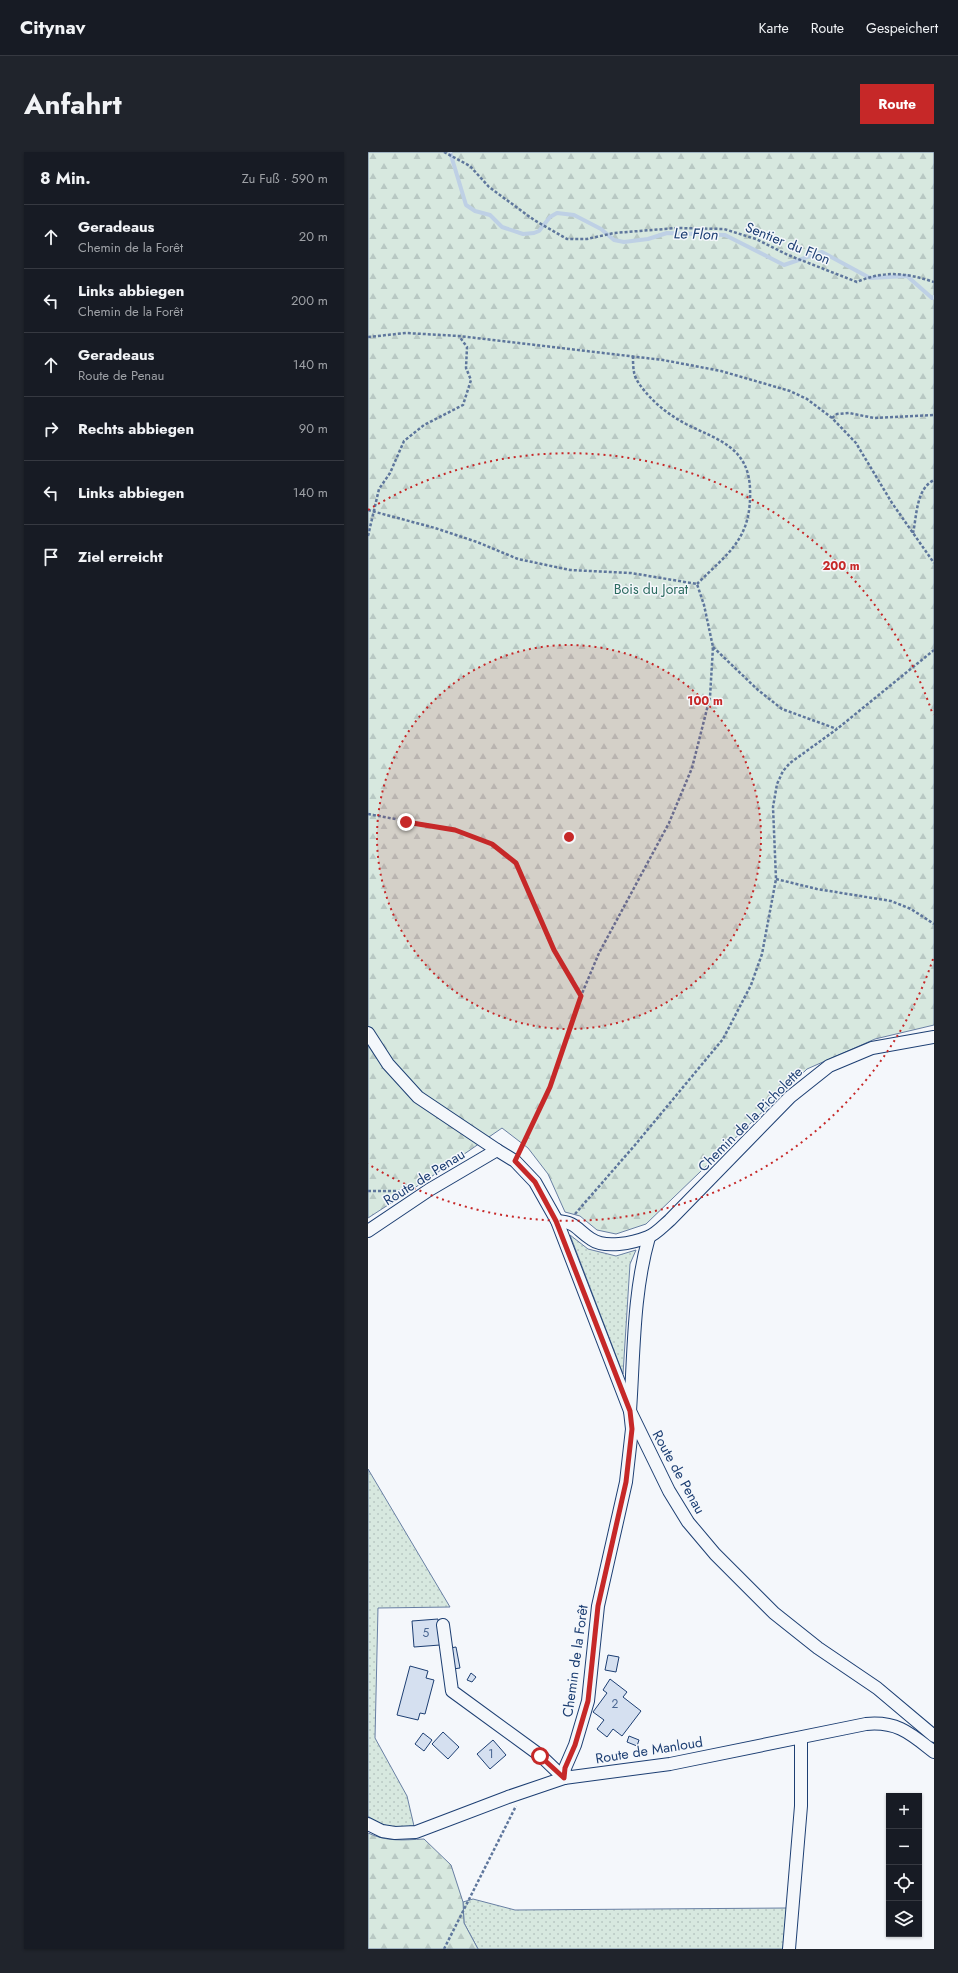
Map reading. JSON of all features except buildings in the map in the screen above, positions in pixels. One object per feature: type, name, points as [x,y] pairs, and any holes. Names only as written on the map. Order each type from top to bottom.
[{"type":"street","name":"Route de Penau","points":[[368,1033],[388,1064],[418,1097],[515,1161],[535,1182],[563,1221],[630,1411],[669,1491],[688,1522],[715,1554],[774,1613],[818,1648],[877,1688],[934,1736]]},
{"type":"street","name":"Chemin de la Picholette","points":[[649,1237],[670,1220],[790,1097],[829,1066],[872,1048],[934,1037]]},
{"type":"street","name":"Route de Penau","points":[[368,1230],[429,1190],[497,1150]]},
{"type":"street","points":[[563,1221],[592,1240],[604,1244],[615,1244],[649,1237],[640,1273],[630,1411]]},
{"type":"street","name":"Chemin de la Forêt","points":[[564,1778],[565,1768],[575,1745],[588,1701],[598,1606],[626,1482],[632,1429],[630,1411]]},
{"type":"street","points":[[443,1625],[452,1691],[540,1756],[564,1778]]},
{"type":"street","name":"Route de Manloud","points":[[368,1824],[382,1831],[395,1834],[416,1832],[523,1791],[564,1778],[670,1764],[877,1723],[889,1724],[904,1729],[934,1752]]},
{"type":"street","points":[[789,1949],[801,1806],[801,1738]]},
{"type":"path","name":"Sentier du Flon","points":[[444,152],[455,156],[470,166],[489,188],[534,220],[550,231],[567,238],[588,239],[614,233],[677,228],[724,230],[756,238],[788,255],[857,282],[873,275],[905,274],[934,282]]},
{"type":"path","points":[[368,337],[406,333],[458,336],[633,356],[663,360],[721,372],[790,391],[807,399],[832,418],[856,443],[913,533],[934,563]]},
{"type":"path","points":[[368,536],[379,489],[390,473],[404,441],[424,425],[462,405],[470,380],[466,368],[467,347],[458,336]]},
{"type":"path","points":[[633,356],[634,373],[642,388],[659,407],[686,424],[714,436],[736,451],[744,463],[750,480],[747,524],[738,542],[697,584]]},
{"type":"path","points":[[832,418],[837,414],[849,413],[874,418],[934,415]]},
{"type":"path","points":[[913,533],[919,496],[928,483],[934,480]]},
{"type":"path","points":[[368,510],[435,528],[476,542],[518,559],[570,570],[631,573],[697,584]]},
{"type":"path","points":[[515,1161],[550,1087],[581,996],[599,953],[670,823],[692,768],[710,697],[713,647],[704,605],[697,584]]},
{"type":"path","points":[[713,647],[758,690],[782,709],[837,729]]},
{"type":"path","points":[[563,1221],[635,1145],[723,1039],[752,985],[762,954],[776,878],[773,807],[777,784],[783,771],[790,763],[837,729],[934,650]]},
{"type":"path","points":[[368,814],[455,830],[492,844],[516,863],[554,950],[581,996]]},
{"type":"path","points":[[776,878],[817,889],[891,901],[911,910],[934,924]]},
{"type":"path","points":[[368,1191],[429,1190]]},
{"type":"path","points":[[444,1949],[523,1791]]},
{"type":"green space","name":"Bois du Jorat","points":[[368,152],[934,152],[934,1025],[875,1039],[807,1069],[646,1224],[616,1234],[597,1230],[580,1216],[565,1212],[548,1174],[528,1148],[502,1128],[368,1218]]},
{"type":"green space","points":[[570,1235],[588,1249],[616,1256],[636,1250],[630,1264],[623,1374]]},
{"type":"green space","points":[[368,1469],[450,1607],[378,1608],[375,1738],[407,1796],[414,1826],[402,1827],[384,1825],[368,1816]]},
{"type":"green space","points":[[368,1833],[389,1839],[424,1839],[451,1865],[463,1902],[464,1923],[478,1949],[368,1949]]},
{"type":"green space","points":[[473,1899],[515,1910],[787,1908],[783,1949],[478,1949],[464,1923],[463,1902]]},
{"type":"waterway","name":"Le Flon","points":[[450,152],[466,205],[475,211],[490,215],[502,227],[523,234],[539,231],[550,217],[557,213],[574,215],[601,229],[614,240],[624,242],[648,239],[667,233],[725,235],[784,265],[822,252],[870,278],[907,276],[932,298],[934,297]]},
{"type":"route","points":[[406,822],[455,830],[492,844],[516,863],[554,950],[581,996],[550,1087],[515,1161],[535,1182],[556,1221],[630,1411],[632,1429],[626,1482],[616,1534],[604,1577],[598,1606],[588,1701],[575,1745],[565,1768],[564,1778],[540,1756]]}]
